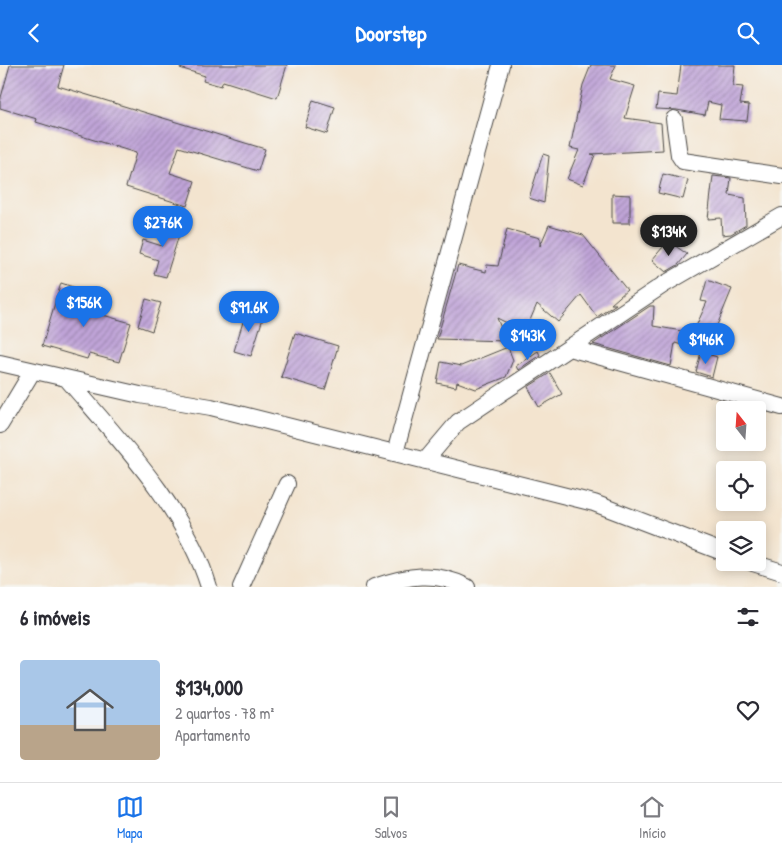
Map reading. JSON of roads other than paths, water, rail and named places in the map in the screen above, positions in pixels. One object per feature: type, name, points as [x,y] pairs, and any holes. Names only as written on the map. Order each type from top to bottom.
[{"type":"street","points":[[395,453],[501,65]]},
{"type":"street","points":[[674,119],[679,155],[683,161],[782,176]]},
{"type":"street","points":[[424,461],[458,422],[663,285],[782,216]]},
{"type":"street","points":[[569,349],[782,407]]},
{"type":"street","points":[[0,363],[32,372],[140,395],[211,407],[594,503],[716,550]]},
{"type":"street","points":[[0,425],[32,372]]},
{"type":"street","points":[[67,379],[128,451],[188,534],[202,564],[209,587]]},
{"type":"street","points":[[241,587],[287,484]]},
{"type":"street","points":[[766,567],[782,572]]},
{"type":"street","points":[[374,587],[406,577],[427,575],[452,579],[467,587]]}]
